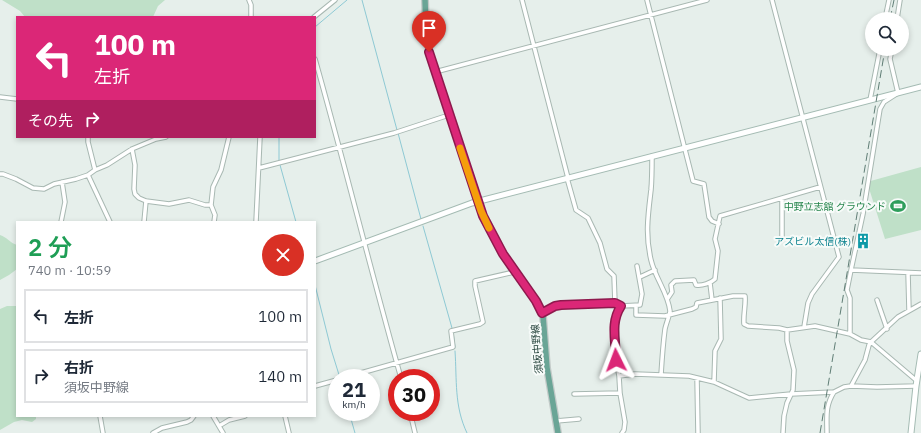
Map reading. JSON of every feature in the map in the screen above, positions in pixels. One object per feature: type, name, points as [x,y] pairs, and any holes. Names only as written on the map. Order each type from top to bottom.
[{"type":"main road","name":"須坂中野線","points":[[425,0],[428,47],[478,202],[491,233],[514,272],[536,301],[542,313],[548,368],[558,433]]},
{"type":"street","points":[[249,0],[251,6],[251,16]]},
{"type":"street","points":[[315,16],[335,0]]},
{"type":"street","points":[[522,0],[576,210],[588,218],[600,244],[607,269],[614,276],[615,303]]},
{"type":"street","points":[[647,0],[693,181],[704,184],[709,217],[712,221],[718,224]]},
{"type":"street","points":[[435,72],[707,0]]},
{"type":"street","points":[[772,0],[839,257],[812,294],[808,303],[804,327]]},
{"type":"street","points":[[886,12],[888,0]]},
{"type":"street","points":[[898,12],[900,0]]},
{"type":"street","points":[[870,100],[879,56]]},
{"type":"street","points":[[891,56],[898,93]]},
{"type":"street","points":[[316,63],[340,147],[397,369]]},
{"type":"street","points":[[316,261],[478,202],[921,87]]},
{"type":"street","points":[[850,334],[850,298],[847,290],[863,214],[880,108],[884,102],[898,93]]},
{"type":"street","points":[[0,97],[16,99]]},
{"type":"street","points":[[259,168],[394,132],[449,115]]},
{"type":"street","points":[[88,138],[95,170]]},
{"type":"street","points":[[0,174],[16,179],[33,188],[44,189],[62,182],[88,175],[132,149],[161,138]]},
{"type":"street","points":[[214,221],[215,215],[211,205],[213,187],[221,170],[229,138]]},
{"type":"street","points":[[256,221],[260,138]]},
{"type":"street","points":[[132,149],[135,165],[135,194],[146,201],[169,204],[189,200],[205,205],[211,205]]},
{"type":"street","points":[[652,156],[651,189],[647,225],[648,247],[654,270],[668,298],[670,314],[667,318],[665,331],[661,374]]},
{"type":"street","points":[[88,175],[110,221]]},
{"type":"street","points":[[61,221],[65,202],[62,182]]},
{"type":"street","points":[[668,298],[672,292],[671,285],[674,281],[694,280],[696,285],[699,286],[710,283],[715,278],[718,251],[715,239],[720,216],[820,187]]},
{"type":"street","points":[[782,198],[782,238]]},
{"type":"street","points":[[144,221],[146,201]]},
{"type":"street","points":[[542,313],[555,306],[561,305],[615,303],[621,306],[640,305],[642,294],[637,266]]},
{"type":"street","points":[[640,276],[654,270]]},
{"type":"street","points":[[851,270],[921,273]]},
{"type":"street","points":[[377,369],[453,347],[451,331],[483,322],[475,286],[476,281],[514,272]]},
{"type":"street","points":[[908,273],[909,310]]},
{"type":"street","points":[[710,283],[712,300]]},
{"type":"street","points":[[636,306],[636,315],[665,316],[692,309],[697,303],[733,296],[745,296],[746,307],[744,324],[748,326],[780,328],[787,330],[815,326],[850,334],[861,340],[871,342],[916,383]]},
{"type":"street","points":[[714,382],[715,351],[721,339],[720,298]]},
{"type":"street","points":[[877,300],[887,329]]},
{"type":"street","points":[[852,386],[865,360],[868,345],[887,329],[898,317],[921,304]]},
{"type":"street","points":[[621,306],[616,314],[614,324],[616,360],[625,422],[622,433]]},
{"type":"street","points":[[783,433],[786,403],[791,394],[794,370],[787,341],[787,330]]},
{"type":"street","points":[[911,433],[916,383],[920,369],[921,354]]},
{"type":"street","points":[[619,376],[635,374],[661,374],[697,378],[714,382],[749,398],[834,392],[844,387],[852,386],[877,387],[916,383]]},
{"type":"street","points":[[697,378],[698,433]]},
{"type":"street","points":[[316,386],[328,382]]},
{"type":"street","points":[[830,433],[827,433],[826,418],[828,401],[834,392]]},
{"type":"street","points":[[574,394],[620,393]]},
{"type":"street","points":[[100,417],[102,433]]},
{"type":"street","points":[[153,433],[162,428],[187,422],[193,417]]},
{"type":"street","points":[[214,417],[223,433]]},
{"type":"street","points":[[219,426],[229,420],[241,417]]},
{"type":"street","points":[[285,417],[289,433]]},
{"type":"street","points":[[556,421],[579,419]]},
{"type":"street","points":[[412,421],[415,433]]},
{"type":"green space","points":[[2,0],[165,0],[158,6],[153,16],[24,16],[20,11]]},
{"type":"green space","name":"中野立志舘 グラウンド","points":[[921,167],[921,230],[885,239],[867,182]]},
{"type":"green space","points":[[0,235],[16,245],[16,270],[0,280]]},
{"type":"green space","points":[[7,306],[16,306],[16,417],[36,417],[36,419],[32,422],[22,420],[14,422],[0,430],[0,309]]},
{"type":"waterway","points":[[316,26],[347,0]]},
{"type":"waterway","points":[[362,0],[397,130]]},
{"type":"waterway","points":[[398,133],[421,219]]},
{"type":"waterway","points":[[279,138],[279,160]]},
{"type":"waterway","points":[[280,165],[296,221]]},
{"type":"waterway","points":[[423,226],[452,328]]},
{"type":"waterway","points":[[316,289],[337,369]]},
{"type":"waterway","points":[[453,332],[455,347]]},
{"type":"waterway","points":[[455,351],[458,403],[467,433]]},
{"type":"waterway","points":[[352,421],[355,433]]},
{"type":"railway","points":[[891,12],[894,0]]},
{"type":"railway","points":[[820,433],[884,56]]},
{"type":"slow traffic","points":[[460,148],[481,211],[489,228]]},
{"type":"place","name":"中野立志舘 グラウンド","points":[[898,206]]},
{"type":"place","name":"アズビル太信(株)","points":[[863,241]]},
{"type":"route","points":[[429,52],[481,211],[503,254],[538,304],[542,313],[555,306],[561,305],[615,303],[621,306],[616,314],[614,324],[616,360]]}]
